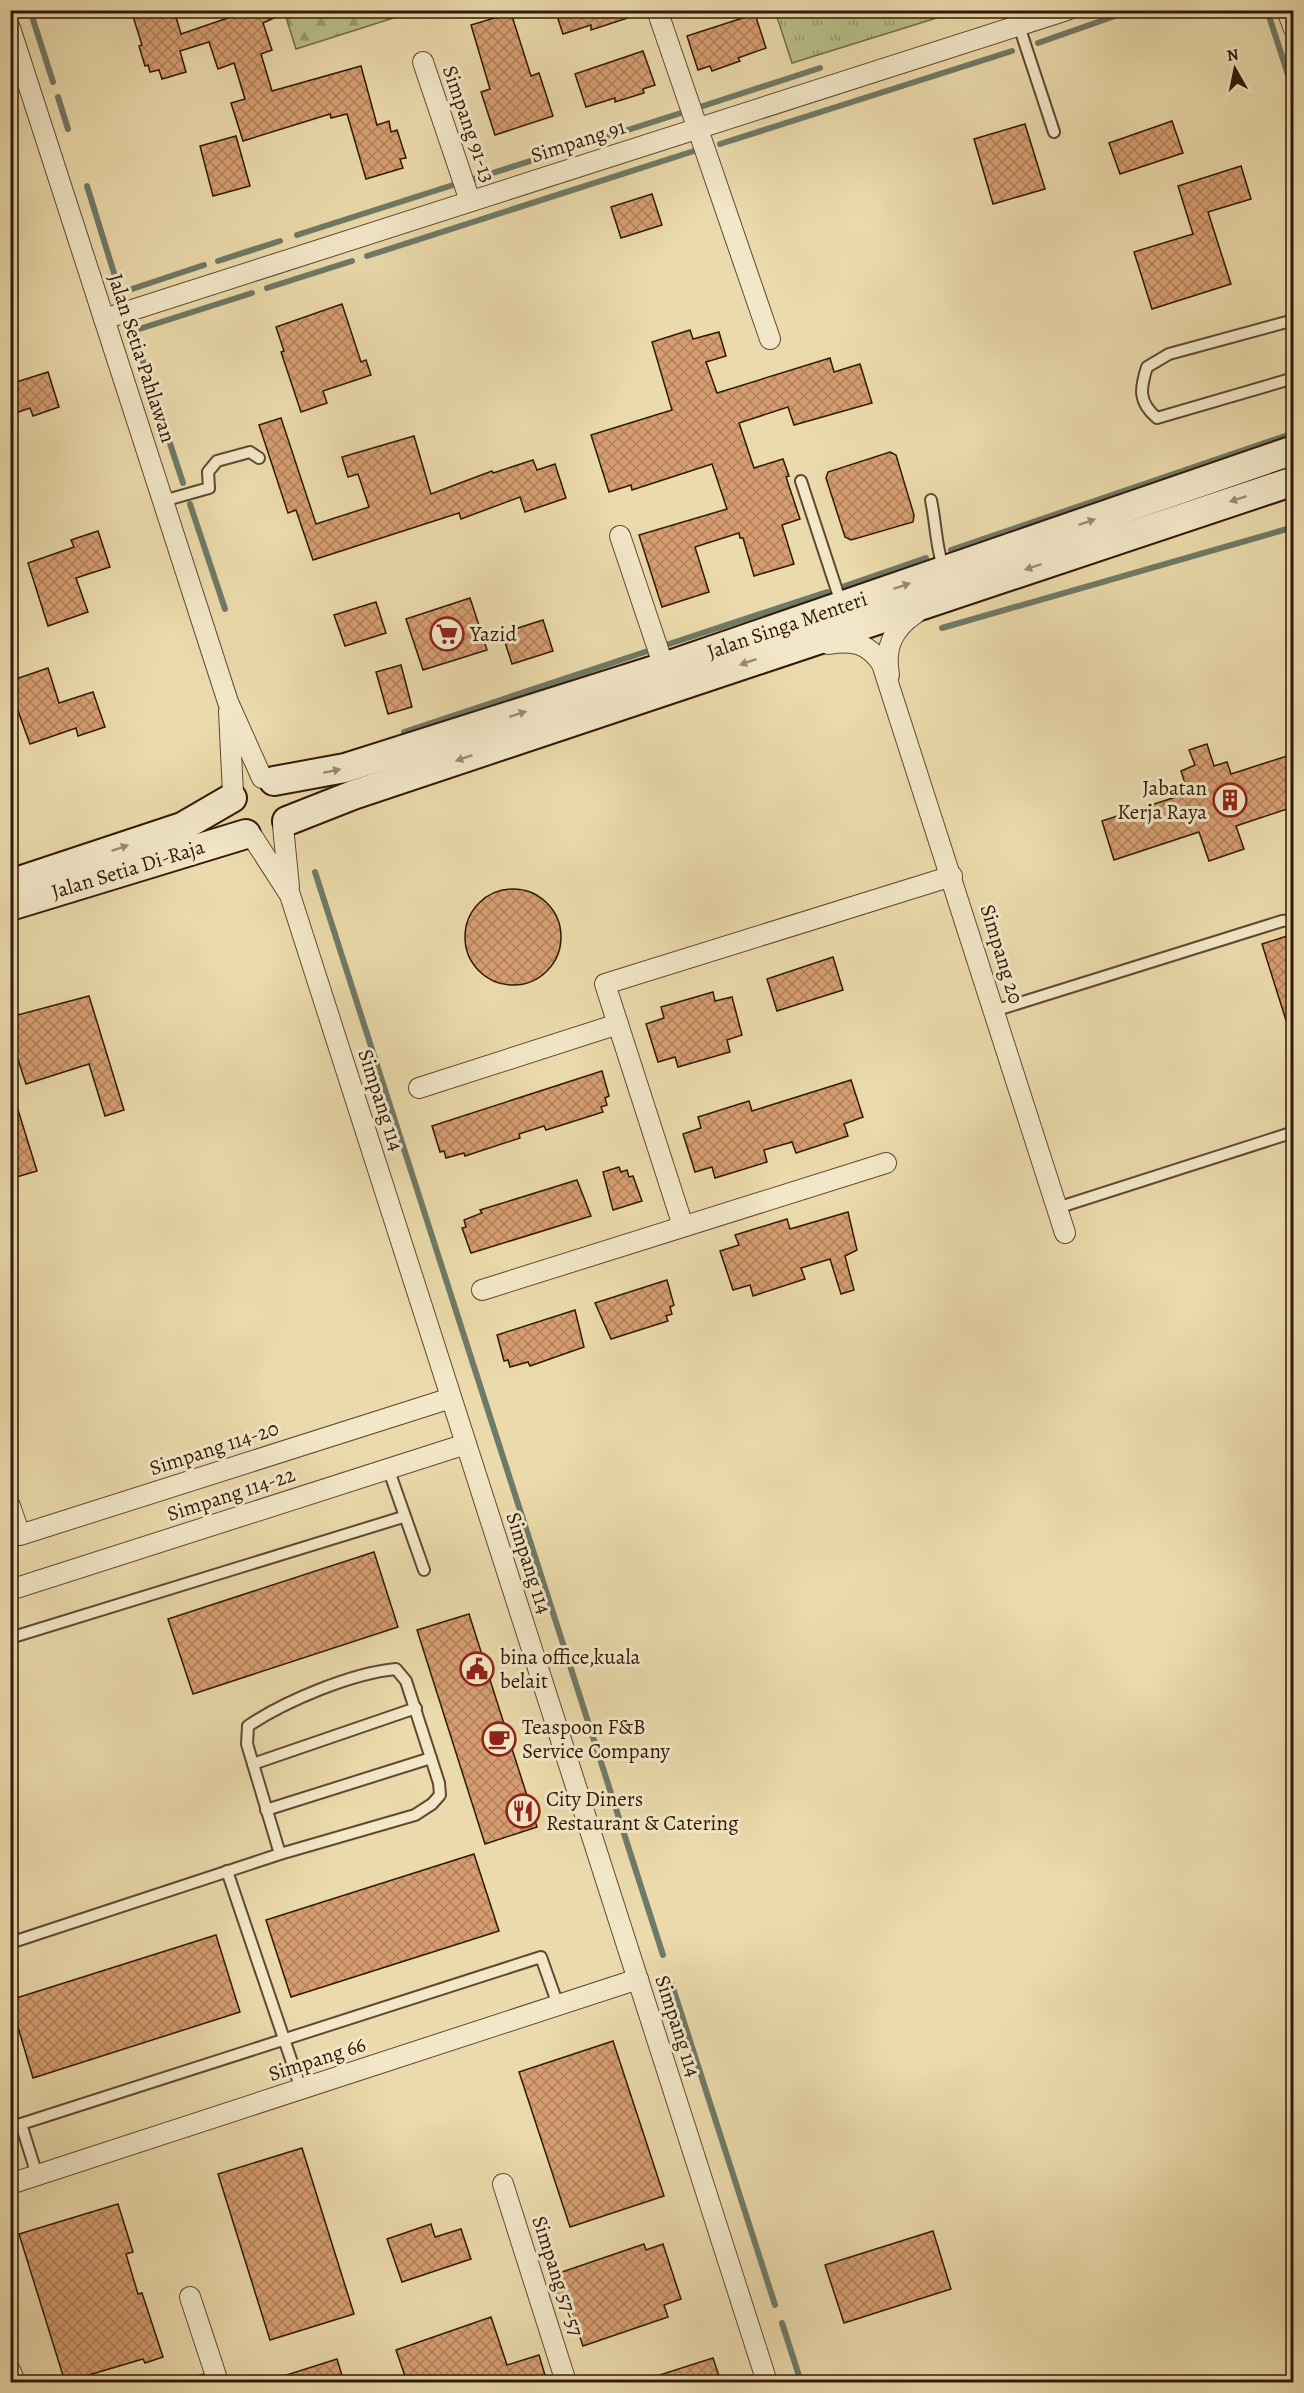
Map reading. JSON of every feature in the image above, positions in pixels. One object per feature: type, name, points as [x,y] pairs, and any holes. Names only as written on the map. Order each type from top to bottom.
[{"type":"main road","name":"Jalan Singa Menteri","points":[[285,823],[364,791],[781,651],[943,585],[1293,450]]},
{"type":"main road","name":"Jalan Singa Menteri","points":[[268,779],[345,768],[664,667],[842,607],[943,585],[1293,481]]},
{"type":"main road","points":[[268,779],[283,788],[289,798],[290,809],[285,823],[269,836],[249,835],[234,822],[231,811],[233,796],[246,781],[268,779]]},
{"type":"main road","name":"Jalan Setia Di-Raja","points":[[10,884],[182,827],[233,796]]},
{"type":"main road","name":"Jalan Setia Di-Raja","points":[[10,906],[249,835]]},
{"type":"street","points":[[657,10],[770,339]]},
{"type":"street","name":"Simpang 91","points":[[104,319],[1067,10]]},
{"type":"street","points":[[1287,10],[1293,29]]},
{"type":"street","name":"Jalan Setia Pahlawan","points":[[10,28],[20,87],[104,319],[228,702],[268,779]]},
{"type":"street","name":"Simpang 91-13","points":[[423,62],[470,201]]},
{"type":"street","points":[[620,536],[664,667]]},
{"type":"street","points":[[892,689],[888,661],[890,640],[907,619],[943,585]]},
{"type":"street","points":[[781,651],[834,643],[859,643],[875,654],[892,689]]},
{"type":"street","name":"Simpang 20","points":[[892,689],[1065,1233]]},
{"type":"street","name":"Jalan Setia Pahlawan","points":[[228,702],[233,796]]},
{"type":"street","name":"Simpang 114","points":[[285,823],[290,896]]},
{"type":"street","name":"Simpang 114","points":[[249,835],[279,875],[290,896],[767,2382]]},
{"type":"street","points":[[683,1227],[605,984],[952,876]]},
{"type":"street","points":[[418,1088],[618,1024]]},
{"type":"street","points":[[482,1290],[886,1162]]},
{"type":"street","name":"Simpang 114-20","points":[[10,1506],[20,1535],[451,1398]]},
{"type":"street","name":"Simpang 114-22","points":[[10,1590],[466,1444]]},
{"type":"street","name":"Simpang 66","points":[[10,2184],[638,1979]]},
{"type":"street","name":"Simpang 57-57","points":[[503,2184],[566,2382]]},
{"type":"street","points":[[190,2297],[211,2381]]},
{"type":"street","points":[[10,2370],[15,2382]]},
{"type":"lane","points":[[1019,26],[1054,132]]},
{"type":"lane","points":[[1293,320],[1169,354],[1147,367],[1140,387],[1146,409],[1157,418],[1293,378]]},
{"type":"lane","points":[[163,501],[209,488],[208,472],[217,461],[250,452],[259,458]]},
{"type":"lane","points":[[801,481],[842,607]]},
{"type":"lane","points":[[932,501],[938,531],[937,550],[943,585]]},
{"type":"lane","points":[[994,1011],[1282,921],[1293,920]]},
{"type":"lane","points":[[1057,1208],[1293,1132]]},
{"type":"lane","points":[[388,1468],[403,1517],[424,1570]]},
{"type":"lane","points":[[10,1638],[403,1517]]},
{"type":"lane","points":[[10,1943],[280,1854],[415,1815],[432,1804],[440,1795],[431,1758],[406,1681],[396,1669],[371,1671],[269,1712],[248,1726],[247,1744],[280,1854]]},
{"type":"lane","points":[[253,1764],[416,1708]]},
{"type":"lane","points":[[266,1810],[431,1758]]},
{"type":"lane","points":[[227,1871],[301,2089]]},
{"type":"lane","points":[[37,2175],[21,2124],[541,1957],[558,2005]]},
{"type":"green space","points":[[405,10],[406,14],[296,49],[284,11]]},
{"type":"green space","points":[[775,10],[959,11],[792,63]]},
{"type":"building","points":[[131,10],[174,10],[181,34],[251,10],[291,10],[263,23],[272,50],[261,54],[272,91],[361,66],[377,125],[389,121],[391,132],[397,130],[406,158],[400,159],[403,168],[366,179],[347,114],[331,118],[330,114],[243,141],[231,103],[245,99],[234,63],[218,69],[209,42],[180,51],[186,72],[162,79],[159,70],[150,72],[148,65],[145,66],[139,46],[142,45]]},
{"type":"building","points":[[555,10],[640,10],[640,14],[591,30],[591,25],[563,34]]},
{"type":"building","points":[[511,13],[531,76],[539,73],[553,116],[495,135],[481,92],[490,89],[471,25]]},
{"type":"building","points":[[755,14],[766,48],[712,71],[710,66],[698,70],[687,36]]},
{"type":"building","points":[[643,51],[655,85],[643,89],[644,93],[615,102],[615,98],[586,107],[575,74]]},
{"type":"building","points":[[1172,121],[1183,153],[1120,174],[1109,143]]},
{"type":"building","points":[[1025,124],[1045,189],[993,204],[974,139]]},
{"type":"building","points":[[236,136],[250,186],[213,196],[200,146]]},
{"type":"building","points":[[1241,166],[1251,199],[1208,212],[1231,284],[1152,309],[1134,252],[1193,234],[1178,186]]},
{"type":"building","points":[[652,194],[662,225],[621,238],[611,207]]},
{"type":"building","points":[[342,304],[361,362],[366,360],[371,375],[323,391],[327,403],[301,412],[281,352],[284,351],[276,327]]},
{"type":"building","points":[[690,330],[693,339],[719,332],[726,356],[706,362],[717,393],[830,358],[834,372],[860,364],[872,403],[794,425],[788,407],[739,423],[754,468],[783,459],[789,476],[786,477],[800,519],[782,525],[794,564],[754,576],[743,538],[740,538],[739,533],[695,547],[709,592],[662,607],[639,535],[727,509],[712,464],[632,490],[631,485],[609,492],[591,435],[672,410],[652,342]]},
{"type":"building","points":[[48,372],[59,407],[33,416],[30,408],[10,415],[10,384]]},
{"type":"building","points":[[281,418],[316,524],[369,507],[358,474],[348,477],[342,457],[414,436],[431,494],[492,471],[493,473],[533,460],[537,470],[555,464],[566,498],[525,512],[520,497],[461,519],[459,513],[313,560],[296,510],[288,513],[259,425]]},
{"type":"building","points":[[890,452],[896,455],[914,515],[913,522],[851,540],[845,537],[826,478],[828,472]]},
{"type":"building","points":[[98,531],[110,567],[76,578],[88,612],[48,626],[28,563],[74,547],[71,540]]},
{"type":"building","name":"Yazid","points":[[470,598],[487,650],[423,670],[406,619]]},
{"type":"building","points":[[376,602],[386,633],[345,646],[334,615]]},
{"type":"building","points":[[543,620],[553,651],[512,664],[502,633]]},
{"type":"building","points":[[401,665],[412,707],[388,714],[376,672]]},
{"type":"building","points":[[48,668],[59,703],[93,692],[105,727],[78,736],[76,728],[30,744],[10,689],[10,681]]},
{"type":"building","name":"Jabatan Kerja Raya","points":[[1207,744],[1214,766],[1227,762],[1231,774],[1293,754],[1293,807],[1236,826],[1244,849],[1209,861],[1199,832],[1114,860],[1102,821],[1188,793],[1181,771],[1195,765],[1189,750]]},
{"type":"building","points":[[513,889],[531,893],[547,903],[557,919],[561,937],[557,955],[547,971],[531,981],[513,985],[495,981],[479,971],[469,955],[465,937],[469,919],[479,903],[495,893]]},
{"type":"building","points":[[1293,934],[1293,1033],[1290,1033],[1262,944]]},
{"type":"building","points":[[833,957],[843,990],[777,1011],[767,979]]},
{"type":"building","points":[[713,992],[715,1001],[732,997],[742,1035],[727,1040],[730,1052],[678,1067],[675,1057],[658,1062],[646,1024],[664,1018],[661,1007]]},
{"type":"building","points":[[89,996],[124,1110],[105,1116],[89,1064],[26,1084],[10,1035],[10,1017]]},
{"type":"building","points":[[602,1071],[609,1096],[605,1098],[607,1105],[601,1107],[603,1112],[546,1130],[544,1126],[519,1134],[520,1138],[465,1156],[464,1153],[446,1158],[444,1151],[440,1152],[432,1126]]},
{"type":"building","points":[[851,1080],[863,1117],[844,1124],[848,1136],[796,1153],[792,1142],[764,1150],[767,1162],[715,1178],[712,1167],[695,1172],[683,1134],[701,1128],[698,1117],[749,1101],[752,1111]]},
{"type":"building","points":[[10,1097],[14,1097],[37,1171],[10,1179]]},
{"type":"building","points":[[619,1167],[621,1172],[627,1170],[629,1177],[633,1176],[642,1201],[613,1210],[603,1172]]},
{"type":"building","points":[[577,1180],[591,1216],[471,1253],[462,1228],[466,1227],[464,1220],[482,1213],[480,1210]]},
{"type":"building","points":[[848,1212],[857,1250],[845,1256],[854,1290],[841,1294],[830,1259],[801,1268],[805,1279],[753,1296],[750,1285],[733,1290],[720,1251],[739,1245],[735,1235],[787,1219],[790,1229]]},
{"type":"building","points":[[667,1280],[674,1305],[670,1307],[672,1314],[666,1316],[668,1321],[611,1339],[595,1303]]},
{"type":"building","points":[[575,1310],[584,1347],[530,1366],[528,1362],[510,1367],[508,1360],[504,1361],[497,1335]]},
{"type":"building","points":[[374,1552],[398,1627],[193,1694],[168,1619]]},
{"type":"building","points":[[469,1614],[537,1827],[485,1844],[417,1630]]},
{"type":"building","points":[[474,1854],[499,1931],[291,1997],[266,1920]]},
{"type":"building","points":[[216,1935],[240,2012],[33,2078],[10,2000]]},
{"type":"building","points":[[613,2041],[664,2196],[570,2227],[519,2072]]},
{"type":"building","points":[[302,2148],[354,2314],[270,2340],[218,2174]]},
{"type":"building","points":[[118,2204],[133,2252],[126,2254],[138,2294],[142,2293],[163,2357],[145,2363],[143,2359],[65,2382],[19,2234]]},
{"type":"building","points":[[431,2224],[435,2237],[461,2229],[471,2259],[402,2282],[387,2239]]},
{"type":"building","points":[[933,2231],[951,2289],[844,2323],[825,2265]]},
{"type":"building","points":[[644,2244],[646,2250],[663,2244],[681,2299],[664,2305],[668,2317],[583,2346],[570,2308],[563,2311],[552,2280],[560,2277],[559,2273]]},
{"type":"building","points":[[491,2317],[507,2365],[539,2355],[547,2382],[407,2382],[396,2350]]},
{"type":"building","points":[[713,2358],[721,2382],[647,2382],[647,2379]]},
{"type":"building","points":[[337,2359],[344,2382],[274,2382],[274,2379]]},
{"type":"waterway","points":[[30,10],[53,82]]},
{"type":"waterway","points":[[1038,43],[1132,10]]},
{"type":"waterway","points":[[1267,10],[1294,93]]},
{"type":"waterway","points":[[720,144],[1012,51]]},
{"type":"waterway","points":[[700,107],[820,68]]},
{"type":"waterway","points":[[58,97],[68,129]]},
{"type":"waterway","points":[[474,179],[681,113]]},
{"type":"waterway","points":[[367,256],[694,151]]},
{"type":"waterway","points":[[297,235],[453,185]]},
{"type":"waterway","points":[[87,186],[122,299]]},
{"type":"waterway","points":[[218,261],[280,241]]},
{"type":"waterway","points":[[267,288],[352,261]]},
{"type":"waterway","points":[[120,293],[204,265]]},
{"type":"waterway","points":[[133,331],[252,293]]},
{"type":"waterway","points":[[131,325],[183,483]]},
{"type":"waterway","points":[[951,550],[1294,433]]},
{"type":"waterway","points":[[190,504],[225,609]]},
{"type":"waterway","points":[[942,628],[1294,527]]},
{"type":"waterway","points":[[845,586],[926,558]]},
{"type":"waterway","points":[[666,645],[827,592]]},
{"type":"waterway","points":[[404,732],[648,651]]},
{"type":"waterway","points":[[315,872],[663,1955]]},
{"type":"waterway","points":[[672,1985],[775,2305]]},
{"type":"waterway","points":[[782,2323],[801,2382]]},
{"type":"place","name":"Yazid","points":[[447,634]]},
{"type":"place","name":"Jabatan Kerja Raya","points":[[1230,800]]},
{"type":"place","name":"bina office,kuala belait","points":[[477,1669]]},
{"type":"place","name":"Teaspoon F&B Service Company","points":[[499,1739]]},
{"type":"place","name":"City Diners Restaurant & Catering","points":[[523,1811]]}]
